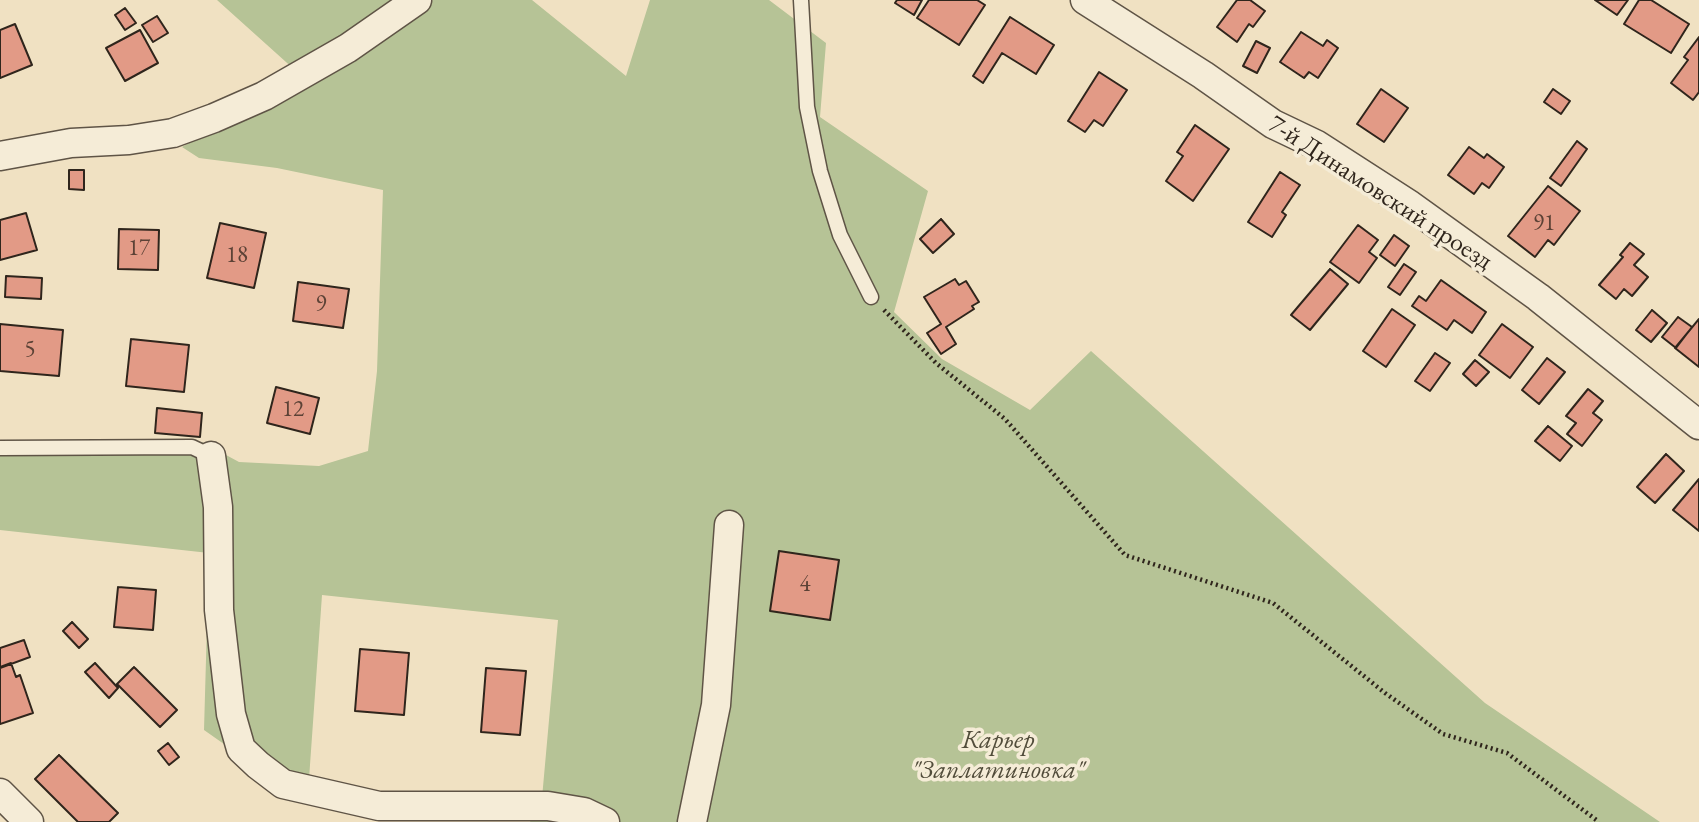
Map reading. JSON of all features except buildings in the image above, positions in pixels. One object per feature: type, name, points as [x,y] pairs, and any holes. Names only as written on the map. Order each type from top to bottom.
[{"type":"street","points":[[0,156],[71,143],[129,140],[173,133],[214,118],[264,96],[336,55],[417,0]]},
{"type":"street","name":"7-й Динамовский проезд","points":[[1085,0],[1203,75],[1273,124],[1317,145],[1410,205],[1538,298],[1699,425]]},
{"type":"street","points":[[211,456],[218,508],[219,610],[231,714],[241,749],[258,765],[284,784],[379,806],[548,806],[584,812],[605,822]]},
{"type":"street","points":[[692,822],[716,705],[729,525]]},
{"type":"street","points":[[0,793],[29,822]]},
{"type":"lane","points":[[801,0],[807,107],[820,171],[840,235],[871,298]]},
{"type":"lane","points":[[0,448],[192,447],[211,456]]},
{"type":"path","points":[[871,298],[936,363],[1005,419],[1125,555],[1273,603],[1385,693],[1443,734],[1507,753],[1599,822]]},
{"type":"green space","points":[[217,0],[403,0],[296,71]]},
{"type":"green space","name":"Карьер \"Заплатиновка\"","points":[[433,0],[532,0],[626,76],[650,0],[769,0],[826,43],[820,117],[928,191],[894,312],[942,359],[1030,410],[1091,351],[1485,703],[1660,822],[530,822],[542,798],[558,620],[322,595],[309,779],[241,756],[204,730],[209,553],[0,530],[0,442],[202,442],[239,462],[319,466],[368,451],[377,371],[383,190],[277,168],[199,158],[182,147],[403,21]]}]
